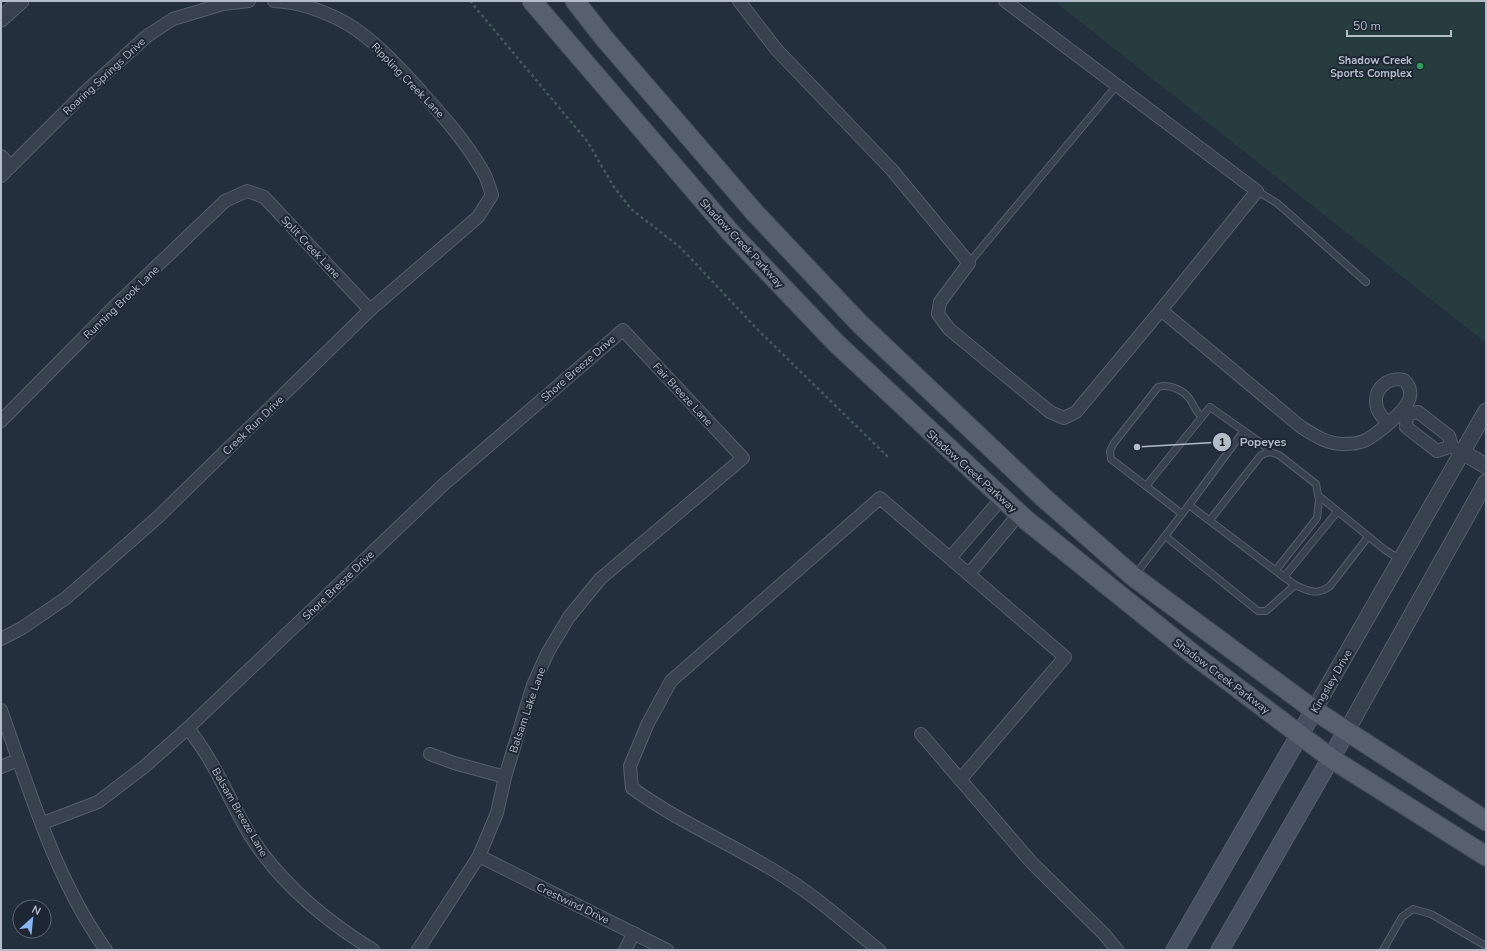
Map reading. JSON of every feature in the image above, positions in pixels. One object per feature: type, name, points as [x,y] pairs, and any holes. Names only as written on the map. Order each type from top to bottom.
[{"type":"main road","name":"Shadow Creek Parkway","points":[[532,1],[731,234],[837,344],[1019,514],[1132,607],[1332,759],[1486,856]]},
{"type":"main road","points":[[575,1],[604,38],[755,213],[860,324],[1044,498],[1134,577],[1314,710],[1486,821]]},
{"type":"main road","name":"Kingsley Drive","points":[[1176,950],[1314,710]]},
{"type":"main road","points":[[1220,950],[1293,823],[1332,759],[1346,732]]},
{"type":"street","points":[[1,19],[21,1]]},
{"type":"street","name":"Roaring Springs Drive","points":[[1,176],[82,94],[146,36],[173,19],[223,4],[249,1]]},
{"type":"street","points":[[274,1],[291,1]]},
{"type":"street","name":"Rippling Creek Lane","points":[[291,1],[323,12],[346,23],[362,34],[385,54],[451,125],[484,171],[492,196]]},
{"type":"street","points":[[739,1],[776,49],[892,170],[969,263],[940,302],[938,314],[949,329],[1050,412],[1064,418],[1076,412],[1161,310],[1256,191],[1005,1]]},
{"type":"street","points":[[1,156],[11,166]]},
{"type":"street","name":"Split Creek Lane","points":[[247,191],[264,197],[370,310]]},
{"type":"street","name":"Running Brook Lane","points":[[1,421],[117,304],[225,201],[247,191]]},
{"type":"street","name":"Creek Run Drive","points":[[1,639],[22,628],[66,598],[158,517],[370,310],[478,216],[492,196]]},
{"type":"street","points":[[1161,310],[1301,427],[1323,440],[1343,444],[1364,441],[1406,413],[1418,412],[1449,436],[1457,449],[1486,466]]},
{"type":"street","name":"Fair Breeze Lane","points":[[623,330],[743,458]]},
{"type":"street","name":"Shore Breeze Drive","points":[[43,823],[98,802],[144,767],[188,728],[443,485],[623,330]]},
{"type":"street","points":[[1388,424],[1378,410],[1376,402],[1377,394],[1388,381],[1396,378],[1404,380],[1410,388],[1406,413],[1406,427],[1437,451],[1457,449]]},
{"type":"street","name":"Kingsley Drive","points":[[1314,710],[1401,560],[1457,449],[1486,411]]},
{"type":"street","name":"Balsam Lake Lane","points":[[418,950],[479,856],[497,813],[505,778],[533,685],[548,652],[568,617],[600,579],[743,458]]},
{"type":"street","points":[[1346,732],[1486,482]]},
{"type":"street","points":[[879,950],[798,885],[694,825],[658,807],[632,788],[630,766],[648,723],[671,681],[880,498],[1065,657],[960,780]]},
{"type":"street","points":[[950,558],[1002,498]]},
{"type":"street","points":[[969,574],[1019,514]]},
{"type":"street","points":[[1,710],[5,736],[18,760],[64,876],[83,914],[106,950]]},
{"type":"street","name":"Balsam Breeze Lane","points":[[188,728],[209,759],[262,853],[285,881],[344,932],[373,950]]},
{"type":"street","points":[[921,734],[1032,863],[1104,934],[1117,950]]},
{"type":"street","points":[[430,754],[454,763],[505,778]]},
{"type":"street","points":[[1,767],[18,760]]},
{"type":"street","name":"Crestwind Drive","points":[[479,856],[667,950]]},
{"type":"street","points":[[625,950],[634,933]]},
{"type":"lane","points":[[969,263],[1117,85]]},
{"type":"lane","points":[[1256,191],[1277,203],[1366,282]]},
{"type":"lane","points":[[1182,514],[1111,459],[1110,451],[1114,443],[1158,388],[1165,385],[1172,386],[1191,401],[1195,411],[1202,418]]},
{"type":"lane","points":[[1146,486],[1210,408],[1261,443],[1270,452],[1279,455],[1316,484],[1319,496],[1317,518],[1276,570]]},
{"type":"lane","points":[[1134,577],[1190,505],[1243,432]]},
{"type":"lane","points":[[1210,520],[1260,455],[1270,452]]},
{"type":"lane","points":[[1319,496],[1368,537],[1401,560]]},
{"type":"lane","points":[[1190,505],[1295,585],[1313,593],[1324,591],[1330,586],[1368,537]]},
{"type":"lane","points":[[1284,577],[1337,512]]},
{"type":"lane","points":[[1165,536],[1258,610],[1266,611],[1295,585]]},
{"type":"lane","points":[[1383,950],[1402,918],[1413,909],[1431,914],[1486,946]]},
{"type":"path","points":[[470,1],[587,141],[624,200],[645,220],[681,248],[764,336],[888,457]]},
{"type":"green space","points":[[1054,1],[1486,1],[1486,343]]},
{"type":"place","name":"Shadow Creek Sports Complex","points":[[1420,66]]},
{"type":"place","name":"Popeyes","points":[[1137,447]]}]
